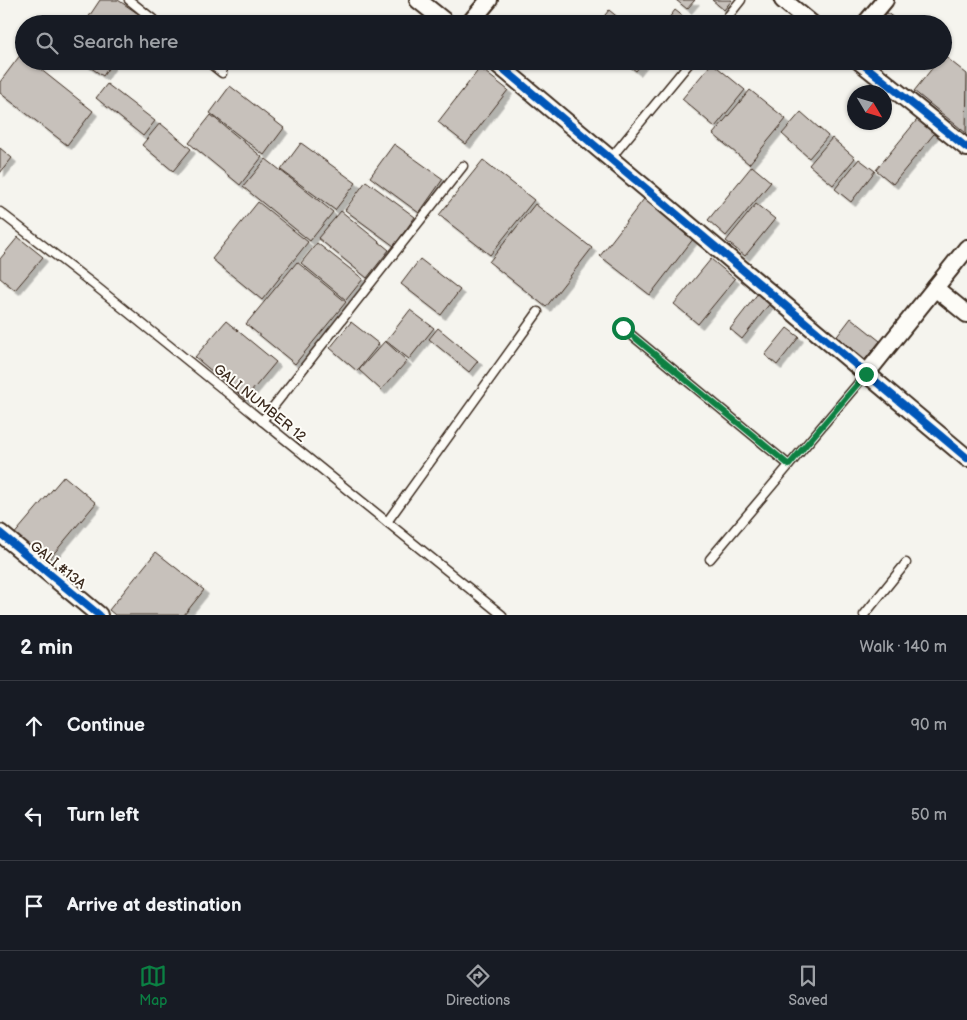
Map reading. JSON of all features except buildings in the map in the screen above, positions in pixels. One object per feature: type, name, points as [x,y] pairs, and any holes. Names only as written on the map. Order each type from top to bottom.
[{"type":"street","points":[[418,0],[437,15]]},
{"type":"street","points":[[476,15],[489,0]]},
{"type":"street","points":[[783,0],[801,15]]},
{"type":"street","points":[[872,15],[885,0]]},
{"type":"street","points":[[505,70],[967,458]]},
{"type":"street","points":[[870,70],[967,148]]},
{"type":"street","points":[[866,374],[967,248]]},
{"type":"street","points":[[935,288],[967,314]]},
{"type":"street","name":"GALI #13A","points":[[0,534],[99,615]]},
{"type":"lane","points":[[129,0],[148,15]]},
{"type":"lane","points":[[729,15],[741,0]]},
{"type":"lane","points":[[218,70],[222,73]]},
{"type":"lane","points":[[610,159],[684,70]]},
{"type":"lane","points":[[262,421],[463,166]]},
{"type":"lane","name":"GALI NUMBER 12","points":[[0,212],[502,615]]},
{"type":"lane","points":[[387,522],[538,312]]},
{"type":"lane","points":[[623,328],[789,465]]},
{"type":"lane","points":[[710,559],[866,374]]},
{"type":"lane","points":[[864,615],[906,563]]},
{"type":"cycle path","points":[[505,70],[967,458]]},
{"type":"cycle path","points":[[870,70],[967,148]]},
{"type":"cycle path","points":[[0,533],[99,615]]},
{"type":"route","points":[[623,328],[789,465],[866,374]]}]
